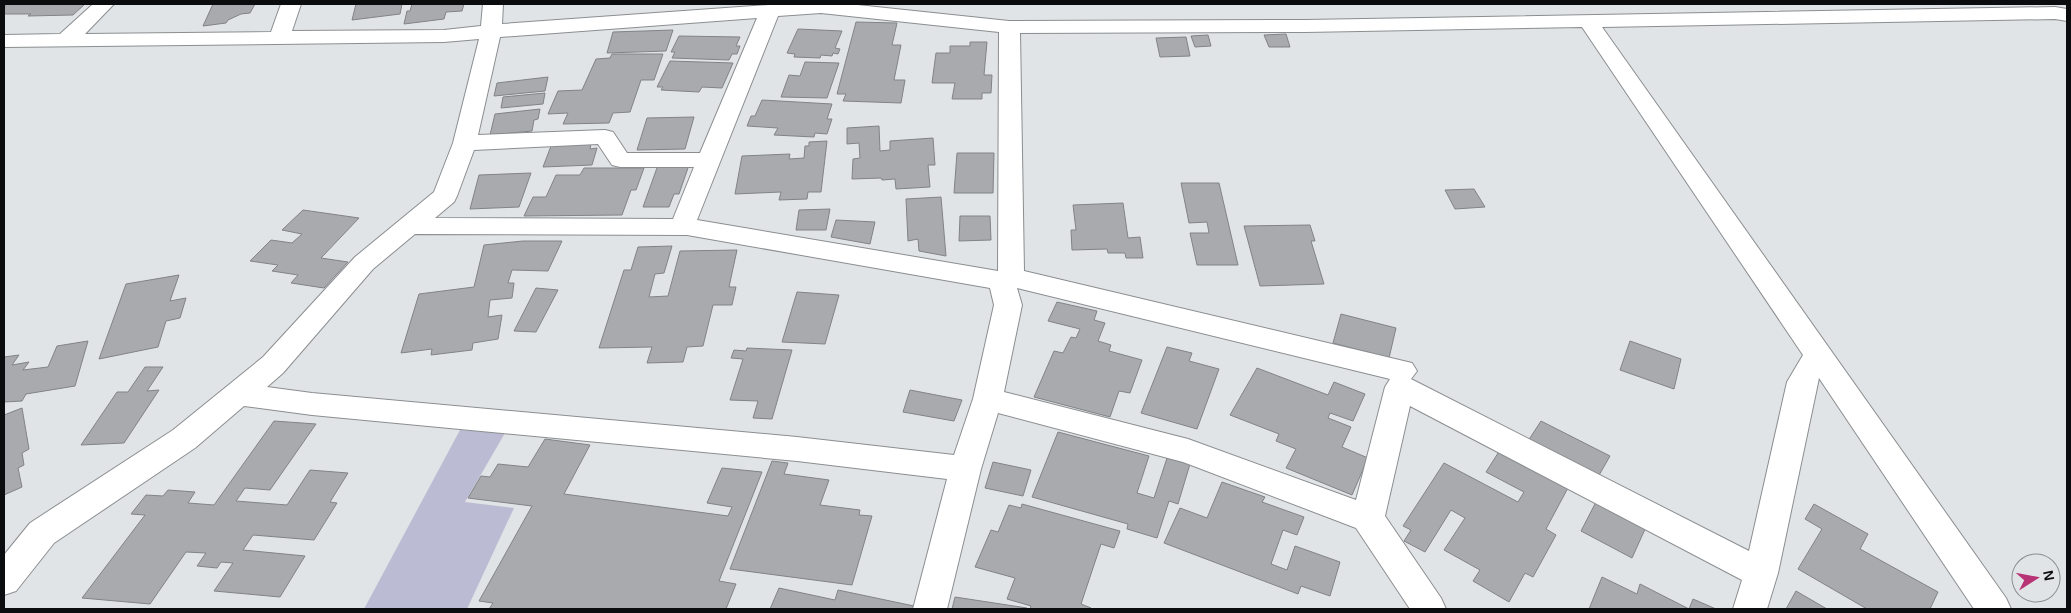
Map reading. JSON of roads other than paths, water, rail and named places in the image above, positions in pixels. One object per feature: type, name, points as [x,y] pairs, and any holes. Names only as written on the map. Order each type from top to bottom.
[{"type":"street","points":[[65,41],[104,4]]},
{"type":"street","points":[[279,38],[291,4]]},
{"type":"street","points":[[4,41],[444,36],[492,17],[770,11],[821,8],[1009,27],[1305,26],[2055,12],[2067,15]]},
{"type":"street","points":[[682,227],[770,11]]},
{"type":"street","points":[[4,580],[42,533],[184,439],[273,365],[364,263],[445,196],[465,143],[492,17]]},
{"type":"street","points":[[1587,20],[1994,609]]},
{"type":"street","points":[[930,609],[965,469],[988,399],[1008,305],[1006,279],[1009,27]]},
{"type":"street","points":[[465,143],[605,137],[620,160],[709,160]]},
{"type":"street","points":[[410,226],[682,227],[1006,279],[1401,379],[1761,573]]},
{"type":"street","points":[[1750,609],[1761,573],[1802,382],[1817,355]]},
{"type":"street","points":[[1368,518],[1401,379]]},
{"type":"street","points":[[238,394],[322,405],[796,449],[965,469]]},
{"type":"street","points":[[988,399],[1188,451],[1368,518],[1429,609]]}]
